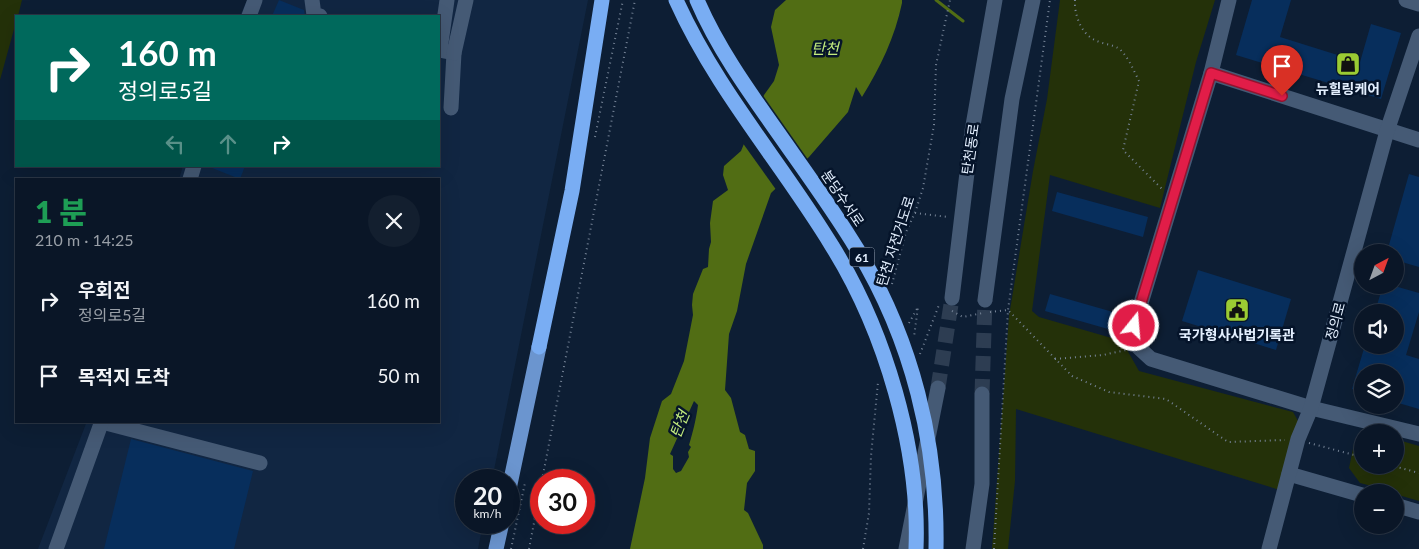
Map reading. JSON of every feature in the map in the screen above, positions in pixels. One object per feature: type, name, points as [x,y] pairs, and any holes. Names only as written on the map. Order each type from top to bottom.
[{"type":"highway","points":[[539,347],[539,326],[572,148],[595,0]]},
{"type":"highway","points":[[539,347],[572,191],[602,0]]},
{"type":"highway","name":"61","points":[[676,0],[701,51],[832,245],[859,295],[880,346],[900,407],[915,486],[916,549]]},
{"type":"highway","name":"분당수서로","points":[[697,0],[716,39],[749,92],[826,201],[857,249],[878,287],[900,334],[925,421],[933,472],[936,549]]},
{"type":"main road","points":[[513,469],[539,347]]},
{"type":"main road","points":[[496,549],[499,534]]},
{"type":"street","points":[[249,15],[255,0]]},
{"type":"street","points":[[312,0],[314,15]]},
{"type":"street","points":[[447,0],[444,51],[451,108]]},
{"type":"street","points":[[444,51],[466,0]]},
{"type":"street","name":"탄천동로","points":[[946,302],[961,218],[972,131],[995,0]]},
{"type":"street","points":[[985,300],[1012,99],[1033,0]]},
{"type":"street","points":[[1228,0],[1211,73],[1134,326],[1138,347],[1151,359],[1311,408],[1419,434]]},
{"type":"street","points":[[1406,0],[1419,4]]},
{"type":"street","name":"정의로","points":[[1269,549],[1298,439],[1311,408],[1387,131],[1419,36]]},
{"type":"street","points":[[1211,73],[1419,140]]},
{"type":"street","points":[[906,549],[938,388]]},
{"type":"street","points":[[973,549],[982,484],[982,394]]},
{"type":"street","points":[[56,549],[102,423]]},
{"type":"street","points":[[106,423],[260,463]]},
{"type":"street","points":[[1289,474],[1354,493]]},
{"type":"street","points":[[1404,508],[1419,512]]},
{"type":"path","points":[[544,469],[635,0]]},
{"type":"path","name":"탄천 자전거도로","points":[[891,288],[906,232],[915,213],[923,188],[934,125],[935,73],[950,0]]},
{"type":"path","points":[[994,549],[1008,310],[1050,0]]},
{"type":"path","points":[[1074,0],[1082,29],[1094,40],[1119,48],[1139,81],[1123,150],[1173,200]]},
{"type":"path","points":[[915,213],[961,218]]},
{"type":"path","points":[[946,302],[963,317],[1008,310]]},
{"type":"path","points":[[1008,310],[1072,376],[1109,392],[1166,399],[1228,442],[1298,439],[1354,455]]},
{"type":"path","points":[[1054,359],[1103,355],[1138,347]]},
{"type":"path","points":[[863,549],[869,513],[871,456],[878,379]]},
{"type":"path","points":[[1404,469],[1419,473]]},
{"type":"path","points":[[529,549],[532,534]]},
{"type":"shaded area","points":[[0,0],[22,0],[18,15],[15,15],[15,26],[0,80]]},
{"type":"shaded area","points":[[247,0],[588,0],[494,469],[455,469],[455,534],[481,534],[478,549],[38,549],[86,423],[440,423],[440,178],[179,178],[183,167],[440,167],[440,15],[240,15]]},
{"type":"shaded area","points":[[1060,0],[1215,0],[1196,62],[1160,208],[1050,175],[1032,311],[1039,317],[1122,341],[1139,371],[1293,412],[1302,428],[1283,491],[1016,409],[1015,481],[1008,549],[992,549],[1009,316],[1047,99]]},
{"type":"shaded area","points":[[1404,442],[1419,446],[1419,501],[1404,497],[1404,484],[1360,483],[1349,468],[1354,444],[1354,474],[1404,474]]},
{"type":"water","name":"탄천","points":[[786,0],[902,0],[891,40],[869,86],[862,97],[856,87],[848,112],[809,157],[771,193],[746,264],[737,311],[729,334],[725,390],[731,398],[740,432],[745,435],[749,449],[755,451],[755,471],[747,483],[744,510],[748,513],[763,545],[763,549],[630,549],[645,478],[650,438],[662,401],[671,394],[684,361],[693,315],[693,294],[703,269],[708,267],[713,201],[728,190],[723,175],[724,166],[741,151],[764,95],[774,81],[779,65],[771,27],[775,10]],"holes":[[[694,401],[698,405],[689,445],[691,447],[688,452],[689,457],[681,471],[676,473],[673,469],[673,456],[670,454]]]},
{"type":"pier","points":[[762,94],[809,161],[777,191],[742,142]]},
{"type":"building","points":[[279,0],[304,10],[305,15],[272,15]]},
{"type":"building","points":[[1252,0],[1291,0],[1280,37],[1360,62],[1371,24],[1401,33],[1381,99],[1236,55]]},
{"type":"building","points":[[210,167],[245,167],[240,178]]},
{"type":"building","points":[[1409,174],[1419,177],[1419,267],[1404,263],[1404,244],[1389,244]]},
{"type":"building","points":[[1057,192],[1148,217],[1143,237],[1052,211]]},
{"type":"building","name":"국가형사사법기록관","points":[[1198,270],[1291,299],[1276,350],[1182,321]]},
{"type":"building","points":[[1404,289],[1419,293],[1419,312],[1406,355],[1419,359],[1419,409],[1404,405],[1404,364],[1359,364],[1362,354],[1404,354],[1404,304],[1377,304],[1380,294],[1404,294]]},
{"type":"building","points":[[1050,294],[1120,314],[1115,331],[1045,311]]},
{"type":"building","points":[[131,439],[253,471],[234,549],[104,549]]},
{"type":"waterway","points":[[936,0],[963,21]]},
{"type":"tunnel","points":[[938,388],[952,298]]},
{"type":"tunnel","points":[[982,394],[985,300]]},
{"type":"place","name":"뉴힐링케어","points":[[1348,64]]},
{"type":"place","name":"국가형사사법기록관","points":[[1237,310]]},
{"type":"route","points":[[1134,326],[1211,73],[1282,96]]}]
